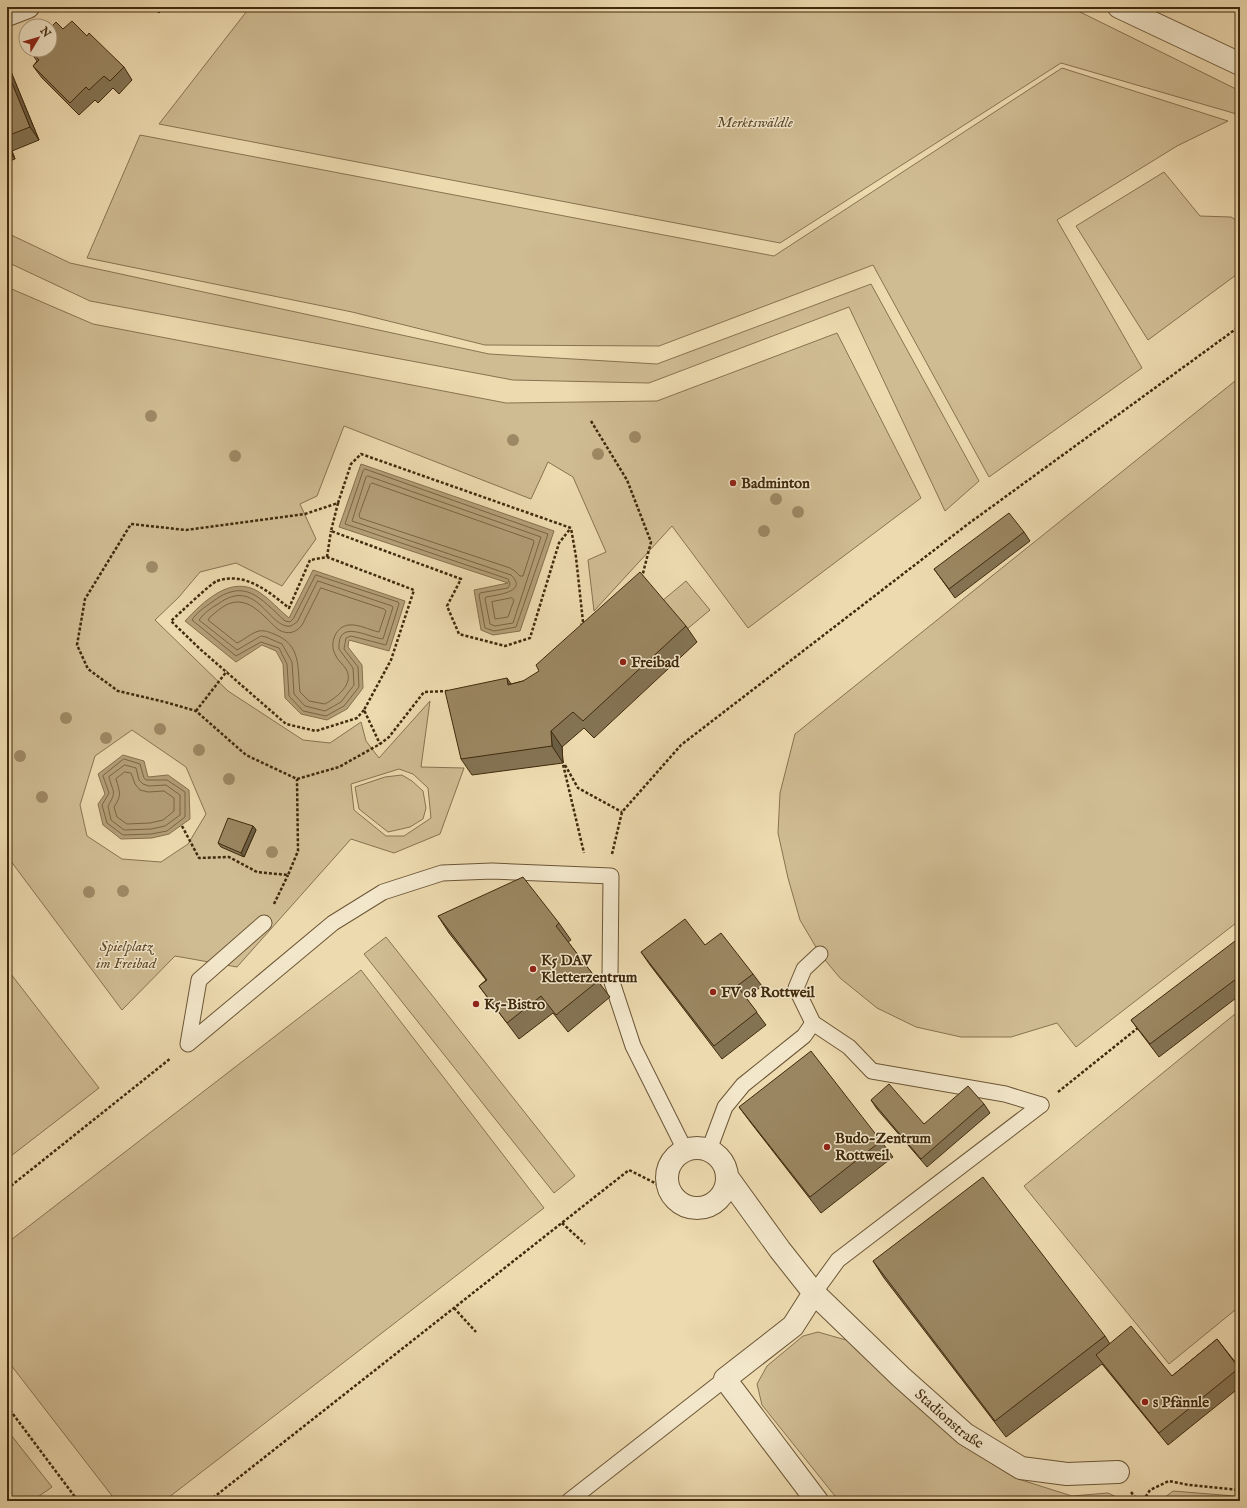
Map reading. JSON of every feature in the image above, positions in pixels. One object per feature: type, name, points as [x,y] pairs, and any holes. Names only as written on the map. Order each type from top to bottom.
[{"type":"street","points":[[7,15],[28,7]]},
{"type":"street","points":[[1118,7],[1240,64]]},
{"type":"street","points":[[697,1148],[709,1150],[719,1156],[726,1167],[728,1178],[726,1190],[719,1200],[709,1206],[697,1209],[686,1206],[676,1200],[669,1190],[667,1178],[669,1167],[676,1157],[685,1150],[697,1148]]},
{"type":"street","name":"Stadionstraße","points":[[728,1178],[780,1250],[814,1293],[901,1377],[965,1434],[1021,1468],[1067,1474],[1118,1472]]},
{"type":"street","points":[[810,1498],[725,1379],[793,1326],[814,1293]]},
{"type":"lane","points":[[188,1044],[333,923],[383,892],[442,872],[492,871],[611,876],[610,976],[633,1046],[685,1150]]},
{"type":"lane","points":[[188,1044],[199,980],[264,923]]},
{"type":"lane","points":[[820,954],[804,969],[796,988],[813,1023],[849,1047],[872,1071],[1005,1094],[1042,1105]]},
{"type":"lane","points":[[709,1150],[725,1107],[743,1085],[804,1036],[813,1023]]},
{"type":"lane","points":[[814,1293],[838,1260],[1042,1105]]},
{"type":"lane","points":[[569,1501],[725,1379]]},
{"type":"path","points":[[611,876],[612,853],[622,812],[681,745],[968,524],[1240,326]]},
{"type":"path","points":[[592,421],[627,480],[651,542],[641,581]]},
{"type":"path","points":[[327,557],[331,531],[338,503],[351,464],[361,454],[570,528]]},
{"type":"path","points":[[338,503],[305,514],[186,530],[132,524],[85,599],[77,645],[88,669],[118,691],[196,711],[246,755],[297,779],[339,767],[380,744],[389,737],[424,692],[456,691]]},
{"type":"path","points":[[331,531],[461,579],[447,606],[459,634],[505,646],[530,638],[559,543],[570,528]]},
{"type":"path","points":[[570,528],[576,557],[583,622],[580,628]]},
{"type":"path","points":[[327,557],[414,590],[391,660],[364,710],[357,718],[316,731],[286,724],[227,671],[200,649],[171,621],[216,581],[239,578],[264,588],[289,608],[310,560],[327,557]]},
{"type":"path","points":[[583,622],[590,620]]},
{"type":"path","points":[[196,711],[227,671]]},
{"type":"path","points":[[364,710],[380,744]]},
{"type":"path","points":[[560,756],[578,788],[622,812]]},
{"type":"path","points":[[563,763],[589,876]]},
{"type":"path","points":[[182,826],[199,858],[229,857],[258,872],[288,875],[298,851],[297,779]]},
{"type":"path","points":[[1042,1105],[1140,1026]]},
{"type":"path","points":[[7,1189],[188,1044]]},
{"type":"path","points":[[209,1501],[629,1170],[669,1190]]},
{"type":"path","points":[[562,1223],[585,1244]]},
{"type":"path","points":[[454,1308],[476,1332]]},
{"type":"path","points":[[7,1406],[78,1501]]},
{"type":"path","points":[[1143,1501],[1150,1490],[1169,1481],[1189,1485],[1240,1490]]},
{"type":"green space","name":"Merktswäldle","points":[[250,7],[1070,7],[1240,91],[1240,115],[1061,63],[780,243],[159,124]]},
{"type":"green space","points":[[1062,68],[1228,121],[1177,146],[1057,220],[1142,368],[989,477],[873,265],[659,346],[485,345],[352,312],[87,258],[140,135],[774,256]]},
{"type":"green space","points":[[1164,172],[1200,216],[1231,217],[1240,222],[1240,272],[1148,340],[1076,226]]},
{"type":"green space","points":[[7,233],[70,263],[489,354],[657,364],[871,284],[979,481],[945,511],[849,307],[649,383],[513,380],[90,301],[7,262]]},
{"type":"green space","name":"Spielplatz im Freibad","points":[[7,287],[93,324],[506,403],[657,401],[837,333],[921,498],[748,628],[672,526],[594,611],[588,560],[606,552],[573,477],[548,462],[531,499],[344,426],[317,496],[300,504],[316,539],[282,586],[236,563],[200,572],[179,597],[155,620],[228,691],[303,740],[330,743],[361,722],[366,741],[379,758],[430,701],[421,767],[464,768],[440,834],[394,853],[351,839],[237,967],[175,956],[122,1010],[7,856]],"holes":[[[132,730],[186,767],[206,814],[188,844],[161,862],[122,859],[87,836],[80,805],[95,756]],[[399,769],[413,774],[428,788],[431,818],[404,836],[386,836],[354,810],[351,784]]]},
{"type":"green space","points":[[1240,377],[1240,920],[1076,1047],[1057,1023],[1011,1037],[961,1037],[916,1027],[877,1008],[840,978],[820,954],[800,920],[788,878],[778,833],[780,793],[795,734]]},
{"type":"green space","points":[[686,581],[710,610],[686,630],[662,601]]},
{"type":"green space","points":[[402,775],[412,781],[423,791],[426,808],[423,819],[410,827],[388,832],[359,809],[355,787],[385,777]]},
{"type":"green space","points":[[386,937],[575,1176],[554,1193],[364,954]]},
{"type":"green space","points":[[7,969],[99,1088],[7,1159]]},
{"type":"green space","points":[[361,970],[544,1208],[164,1501],[116,1501],[7,1360],[7,1243]]},
{"type":"green space","points":[[1240,1010],[1240,1306],[1169,1364],[1024,1186]]},
{"type":"green space","points":[[818,1332],[846,1340],[961,1444],[1015,1478],[1072,1496],[1108,1493],[1125,1501],[839,1501],[762,1405],[757,1384],[767,1366],[803,1336]]},
{"type":"green space","points":[[7,1430],[52,1487],[32,1501],[7,1501]]},
{"type":"green space","points":[[1173,1491],[1234,1496],[1240,1498],[1240,1501],[1160,1501]]},
{"type":"water","points":[[361,464],[554,531],[520,631],[493,635],[481,630],[474,590],[508,583],[339,527]]},
{"type":"water","points":[[313,570],[405,601],[389,651],[349,640],[348,647],[362,665],[363,688],[347,709],[327,720],[301,714],[285,698],[283,664],[276,651],[262,645],[236,662],[185,621],[200,606],[218,593],[228,588],[238,586],[249,587],[259,592],[289,618]]},
{"type":"water","points":[[123,755],[144,761],[148,777],[168,775],[189,790],[190,819],[169,834],[152,838],[121,839],[103,825],[98,804],[105,794],[98,774]]},
{"type":"building","points":[[72,21],[87,36],[89,33],[124,67],[110,81],[104,76],[89,90],[86,87],[70,103],[33,66],[39,60],[37,58],[58,58],[58,24],[63,29]]},
{"type":"building","points":[[7,71],[30,127],[7,136]]},
{"type":"building","points":[[1009,513],[1024,532],[949,589],[934,569]]},
{"type":"building","name":"Freibad","points":[[640,572],[686,626],[583,721],[573,712],[551,731],[552,746],[461,759],[445,691],[507,678],[508,685],[523,681],[539,671],[536,665]]},
{"type":"building","points":[[228,818],[253,826],[241,853],[218,843]]},
{"type":"building","name":"K5 DAV Kletterzentrum","points":[[523,877],[559,923],[556,926],[598,981],[556,1015],[541,996],[507,1023],[479,986],[487,980],[438,916]]},
{"type":"building","name":"FV 08 Rottweil","points":[[685,919],[705,945],[721,933],[753,974],[737,986],[757,1012],[714,1046],[641,952]]},
{"type":"building","points":[[1235,941],[1240,948],[1240,976],[1150,1044],[1131,1020]]},
{"type":"building","name":"Budo-Zentrum Rottweil","points":[[811,1051],[881,1141],[810,1197],[739,1107]]},
{"type":"building","points":[[889,1084],[924,1124],[968,1086],[984,1104],[921,1159],[871,1100]]},
{"type":"building","points":[[983,1177],[1105,1336],[995,1421],[873,1261]]},
{"type":"building","points":[[1131,1326],[1172,1376],[1217,1339],[1239,1368],[1159,1433],[1096,1355]]},
{"type":"place","name":"Badminton","points":[[733,483]]},
{"type":"place","name":"Freibad","points":[[623,662]]},
{"type":"place","name":"K5 DAV Kletterzentrum","points":[[533,969]]},
{"type":"place","name":"FV 08 Rottweil","points":[[713,992]]},
{"type":"place","name":"K5-Bistro","points":[[476,1004]]},
{"type":"place","name":"Budo-Zentrum Rottweil","points":[[827,1147]]},
{"type":"place","name":"s Pfännle","points":[[1145,1402]]}]
